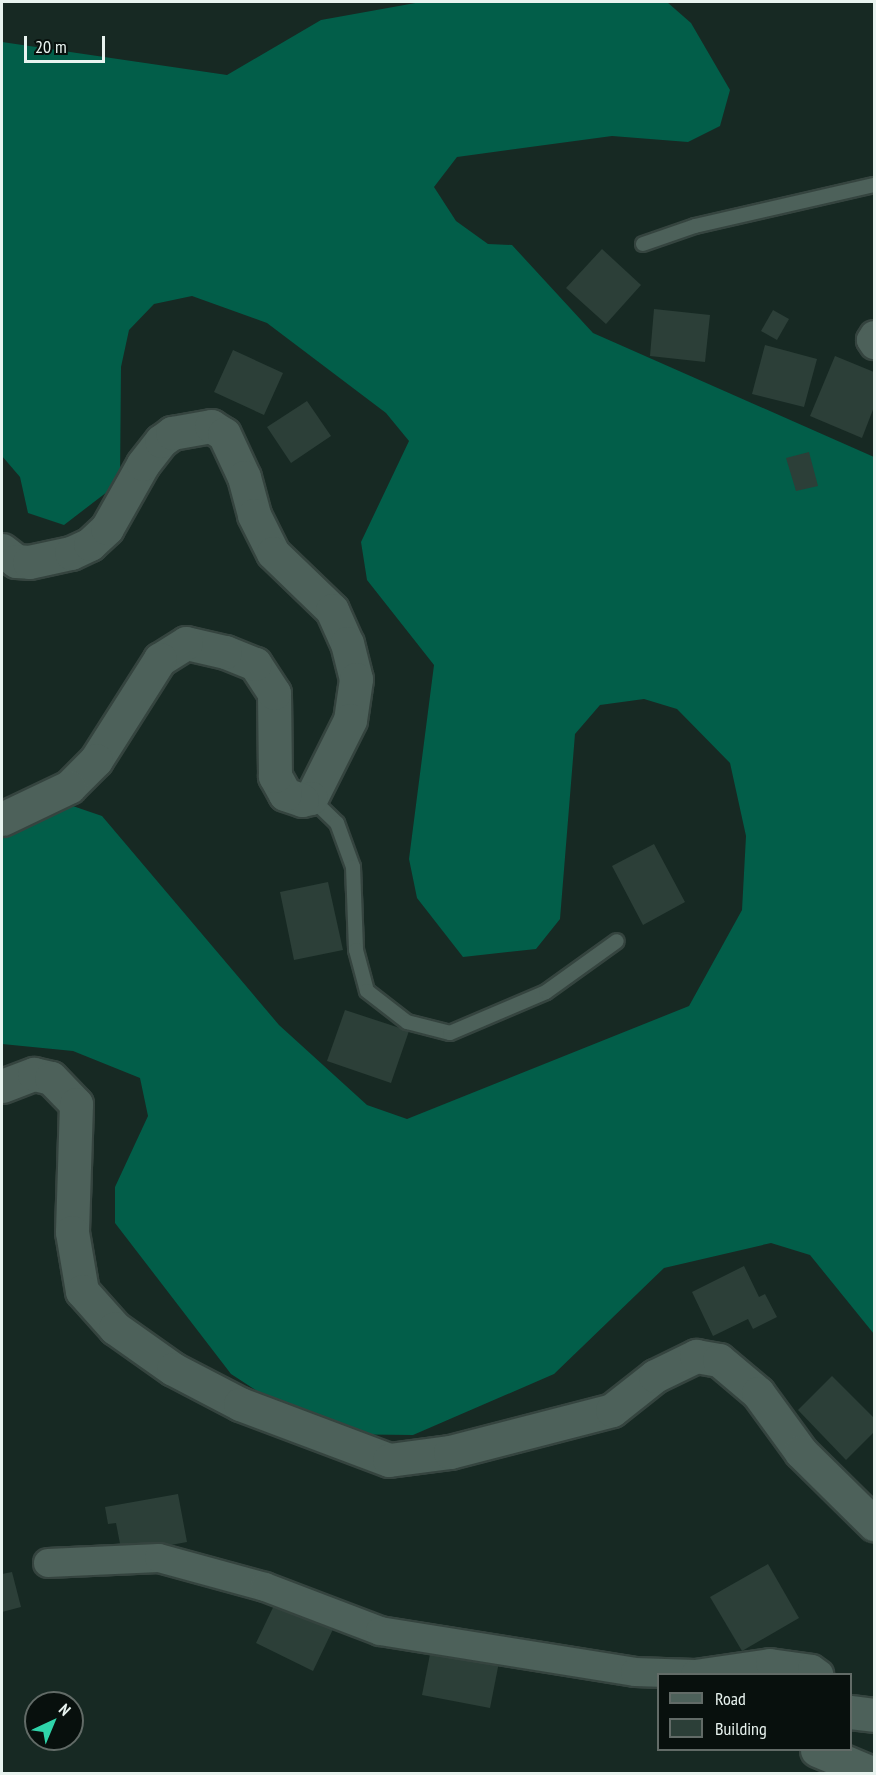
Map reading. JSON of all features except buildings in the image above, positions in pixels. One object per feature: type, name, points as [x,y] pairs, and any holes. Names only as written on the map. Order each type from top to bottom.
[{"type":"street","points":[[874,335],[874,345]]},
{"type":"street","points":[[2,550],[16,561],[29,562],[71,553],[90,544],[107,528],[143,464],[161,441],[172,433],[211,426],[224,434],[244,477],[254,515],[273,553],[332,610],[347,643],[356,679],[350,720],[311,798],[302,800],[285,794],[275,776],[274,693],[255,664],[225,652],[186,643],[160,659],[96,760],[69,787],[2,819]]},
{"type":"street","points":[[2,1086],[34,1074],[51,1078],[76,1104],[72,1232],[82,1291],[115,1328],[173,1369],[240,1404],[388,1460],[450,1452],[612,1410],[655,1376],[696,1356],[719,1360],[758,1393],[801,1452],[872,1520]]},
{"type":"street","points":[[48,1563],[159,1558],[265,1587],[380,1631],[634,1672],[664,1673]]},
{"type":"street","points":[[702,1673],[770,1664],[812,1670],[817,1673]]},
{"type":"street","points":[[823,1751],[874,1773]]},
{"type":"lane","points":[[643,244],[695,226],[874,185]]},
{"type":"lane","points":[[311,798],[337,823],[353,867],[356,950],[367,991],[407,1022],[450,1033],[546,992],[617,941]]},
{"type":"green space","points":[[421,2],[667,2],[691,23],[730,90],[720,126],[688,142],[612,136],[457,157],[434,187],[456,221],[488,244],[512,245],[593,333],[874,457],[874,1334],[810,1255],[771,1243],[664,1268],[554,1374],[413,1435],[323,1434],[231,1374],[115,1223],[115,1187],[148,1116],[140,1078],[73,1051],[2,1044],[2,825],[64,803],[102,816],[279,1025],[367,1105],[407,1119],[689,1006],[742,910],[746,836],[730,763],[677,709],[644,699],[600,705],[575,734],[560,919],[536,949],[463,957],[417,898],[409,859],[434,665],[367,580],[361,542],[409,441],[386,413],[267,323],[192,296],[154,304],[129,330],[121,367],[120,482],[64,525],[28,513],[20,477],[2,456],[2,42],[227,75],[321,20]]}]
